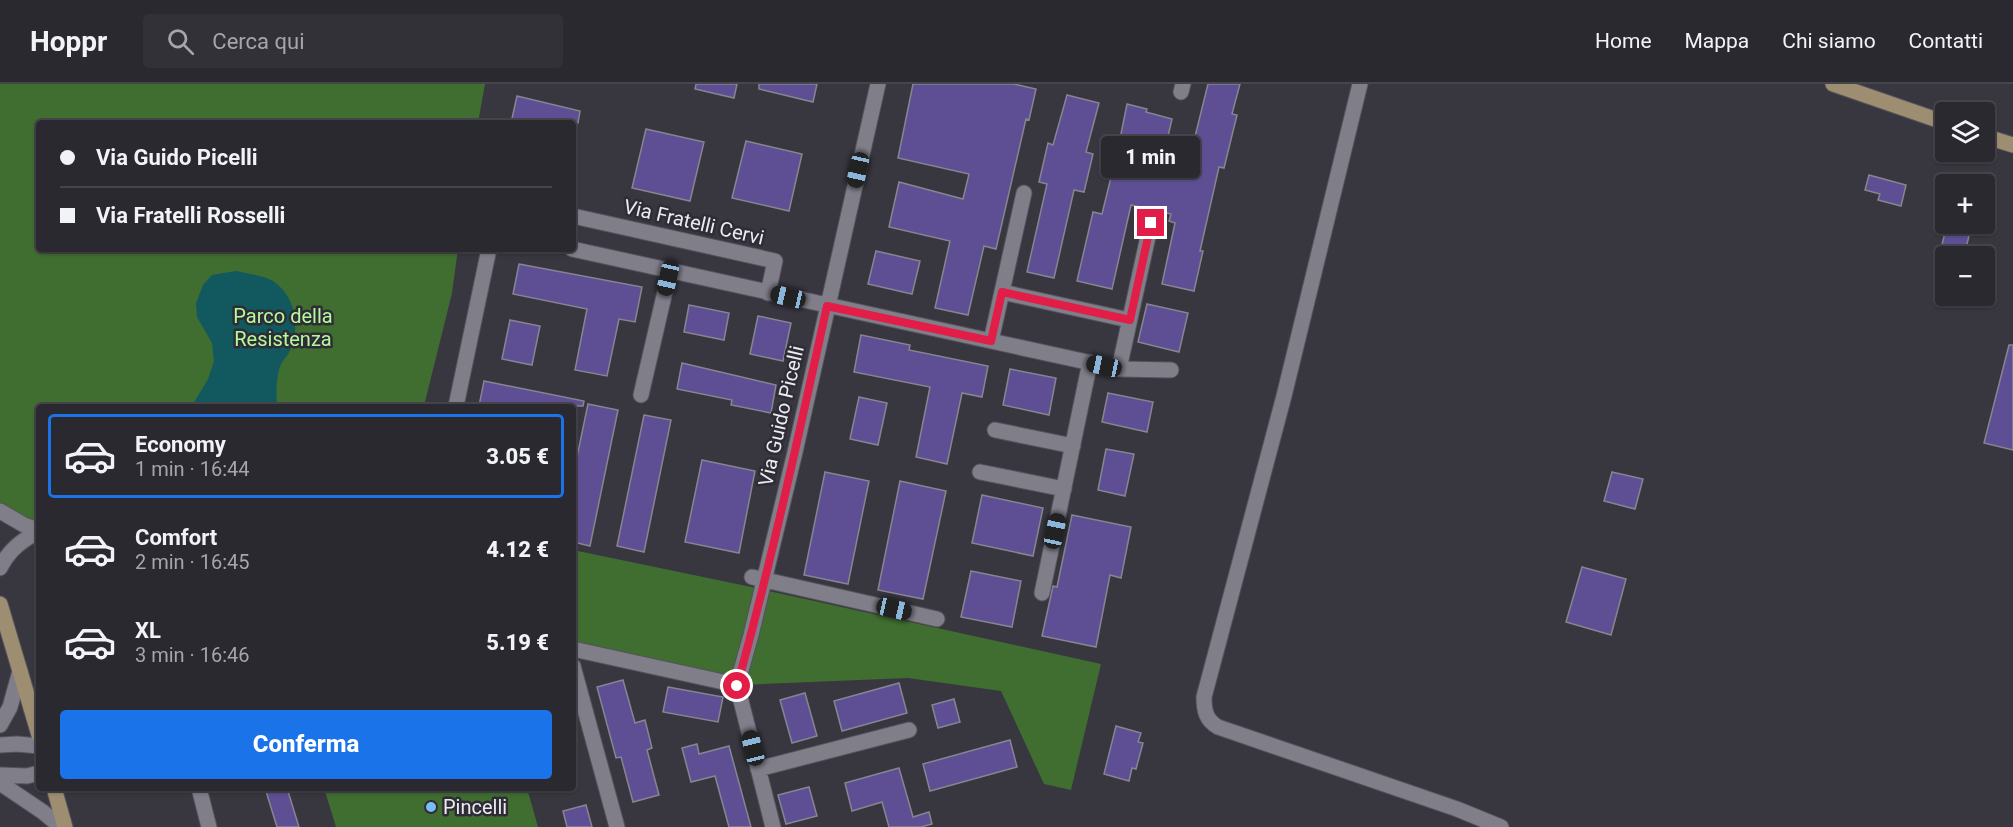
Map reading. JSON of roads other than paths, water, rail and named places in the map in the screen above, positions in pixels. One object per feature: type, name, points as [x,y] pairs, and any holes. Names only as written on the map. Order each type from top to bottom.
[{"type":"main road","points":[[1833,84],[1935,119]]},
{"type":"main road","points":[[1995,139],[2013,145]]},
{"type":"main road","points":[[0,604],[36,725]]},
{"type":"main road","points":[[55,791],[63,827]]},
{"type":"street","name":"Via Guido Picelli","points":[[737,686],[758,579],[795,452],[878,84]]},
{"type":"street","points":[[1360,84],[1284,396],[1203,697],[1204,706],[1210,722],[1218,727],[1457,809],[1501,827]]},
{"type":"street","points":[[991,341],[1024,193]]},
{"type":"street","name":"Via Fratelli Cervi","points":[[576,217],[775,261],[768,293]]},
{"type":"street","points":[[1119,369],[1151,223]]},
{"type":"street","points":[[576,250],[1119,369],[1171,370]]},
{"type":"street","points":[[456,404],[488,252]]},
{"type":"street","points":[[641,395],[670,270]]},
{"type":"street","points":[[1002,292],[1130,320]]},
{"type":"street","points":[[1042,594],[1090,363]]},
{"type":"street","points":[[995,430],[1073,446]]},
{"type":"street","points":[[980,472],[1064,489]]},
{"type":"street","points":[[3,515],[36,530]]},
{"type":"street","points":[[0,568],[5,549],[36,533]]},
{"type":"street","points":[[758,579],[937,618]]},
{"type":"street","points":[[576,650],[737,686],[772,827]]},
{"type":"street","points":[[0,725],[10,707],[20,671]]},
{"type":"street","points":[[576,677],[616,827]]},
{"type":"street","points":[[758,769],[909,730]]},
{"type":"street","points":[[0,745],[36,746]]},
{"type":"street","points":[[0,775],[27,776],[36,774]]},
{"type":"street","points":[[0,783],[63,827]]},
{"type":"street","points":[[200,791],[209,827]]},
{"type":"street","points":[[1457,809],[1464,816],[1468,827]]},
{"type":"water","points":[[236,271],[269,279],[280,287],[291,302],[295,320],[294,339],[279,369],[277,404],[193,404],[208,379],[214,361],[212,343],[197,317],[196,303],[203,285],[212,275]]},
{"type":"place","name":"Pincelli","points":[[431,807]]},
{"type":"park label","name":"Parco della Resistenza","points":[[283,328]]}]
